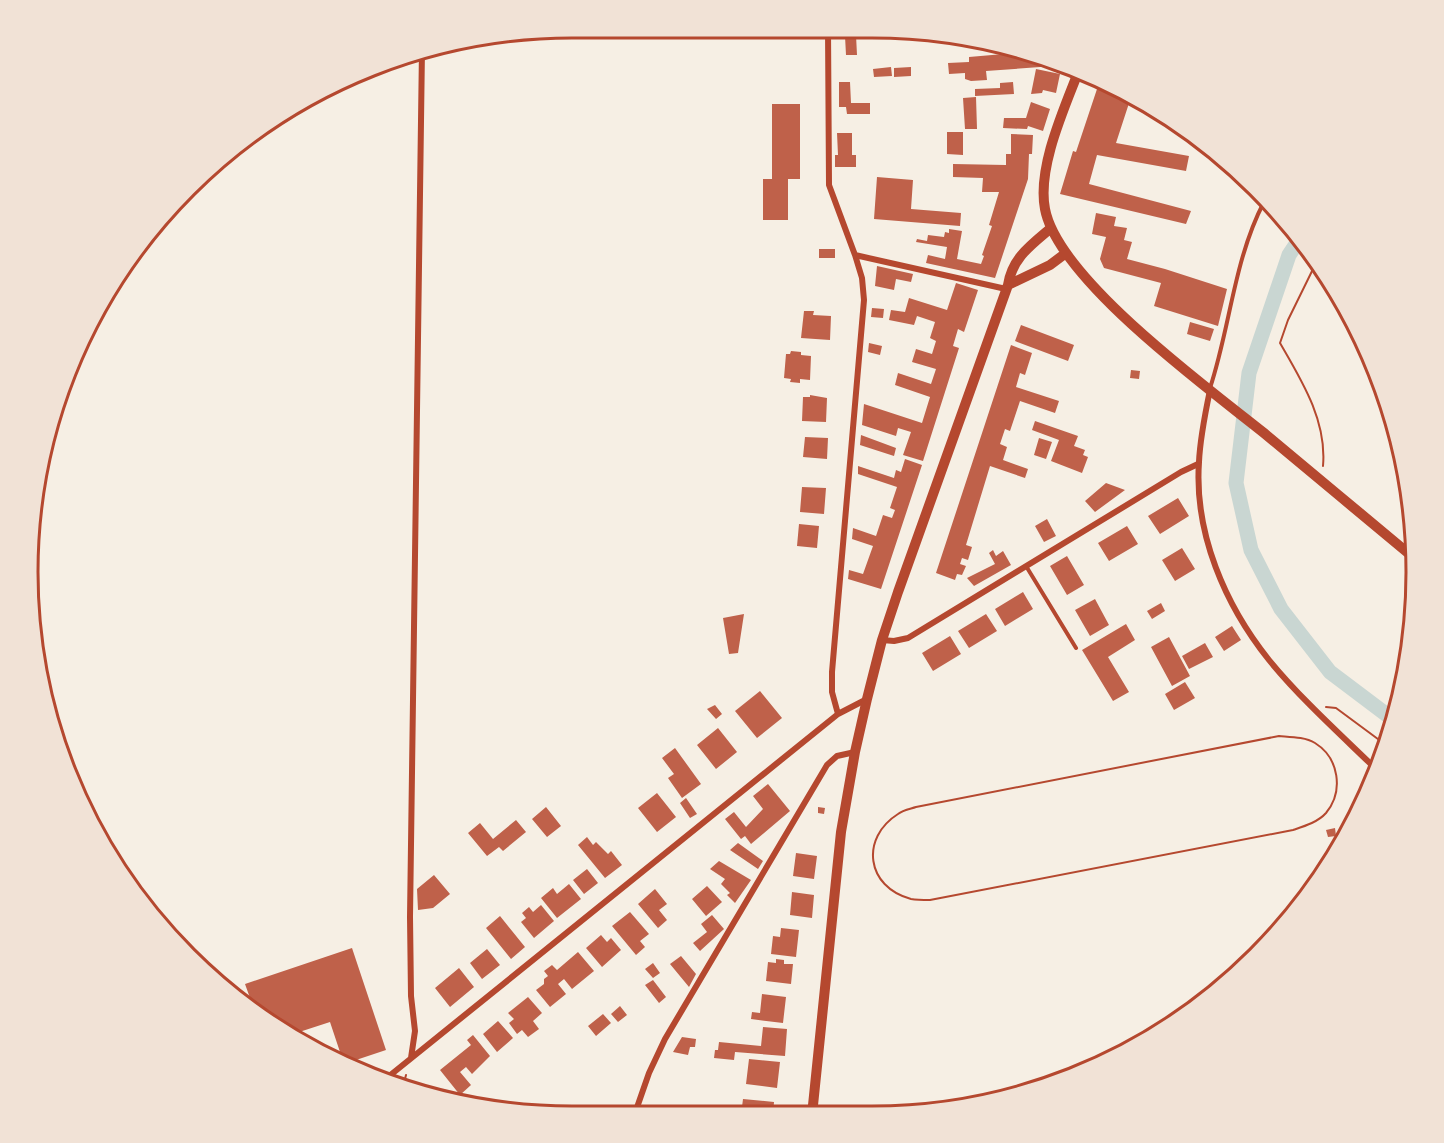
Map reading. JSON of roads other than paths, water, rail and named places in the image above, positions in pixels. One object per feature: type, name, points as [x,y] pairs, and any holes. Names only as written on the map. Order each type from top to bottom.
[{"type":"main road","points":[[1076,78],[1053,142],[1043,199],[1051,228],[1066,254],[1117,309],[1210,390],[1405,551]]},
{"type":"main road","points":[[813,1106],[840,843],[855,752],[882,640],[1010,273],[1016,261],[1051,228]]},
{"type":"main road","points":[[1007,287],[1066,254]]},
{"type":"street","points":[[828,38],[829,185],[855,255],[861,278],[864,309],[832,672],[832,692],[838,714]]},
{"type":"street","points":[[411,1058],[415,1031],[411,996],[410,917],[422,59]]},
{"type":"street","points":[[855,255],[1007,287]]},
{"type":"street","points":[[1210,390],[1198,464],[1204,530],[1221,579],[1250,633],[1269,660],[1371,764]]},
{"type":"street","points":[[882,640],[894,642],[908,639],[1181,472],[1198,464]]},
{"type":"street","points":[[392,1074],[838,714],[867,699]]},
{"type":"street","points":[[637,1106],[649,1073],[665,1039],[827,765],[837,756],[855,752]]},
{"type":"lane","points":[[1210,390],[1220,358],[1244,255],[1262,206]]},
{"type":"lane","points":[[1026,566],[1076,648]]},
{"type":"waterway","points":[[1295,245],[1289,255],[1249,373],[1236,483],[1251,550],[1281,609],[1330,672],[1387,715]]}]
